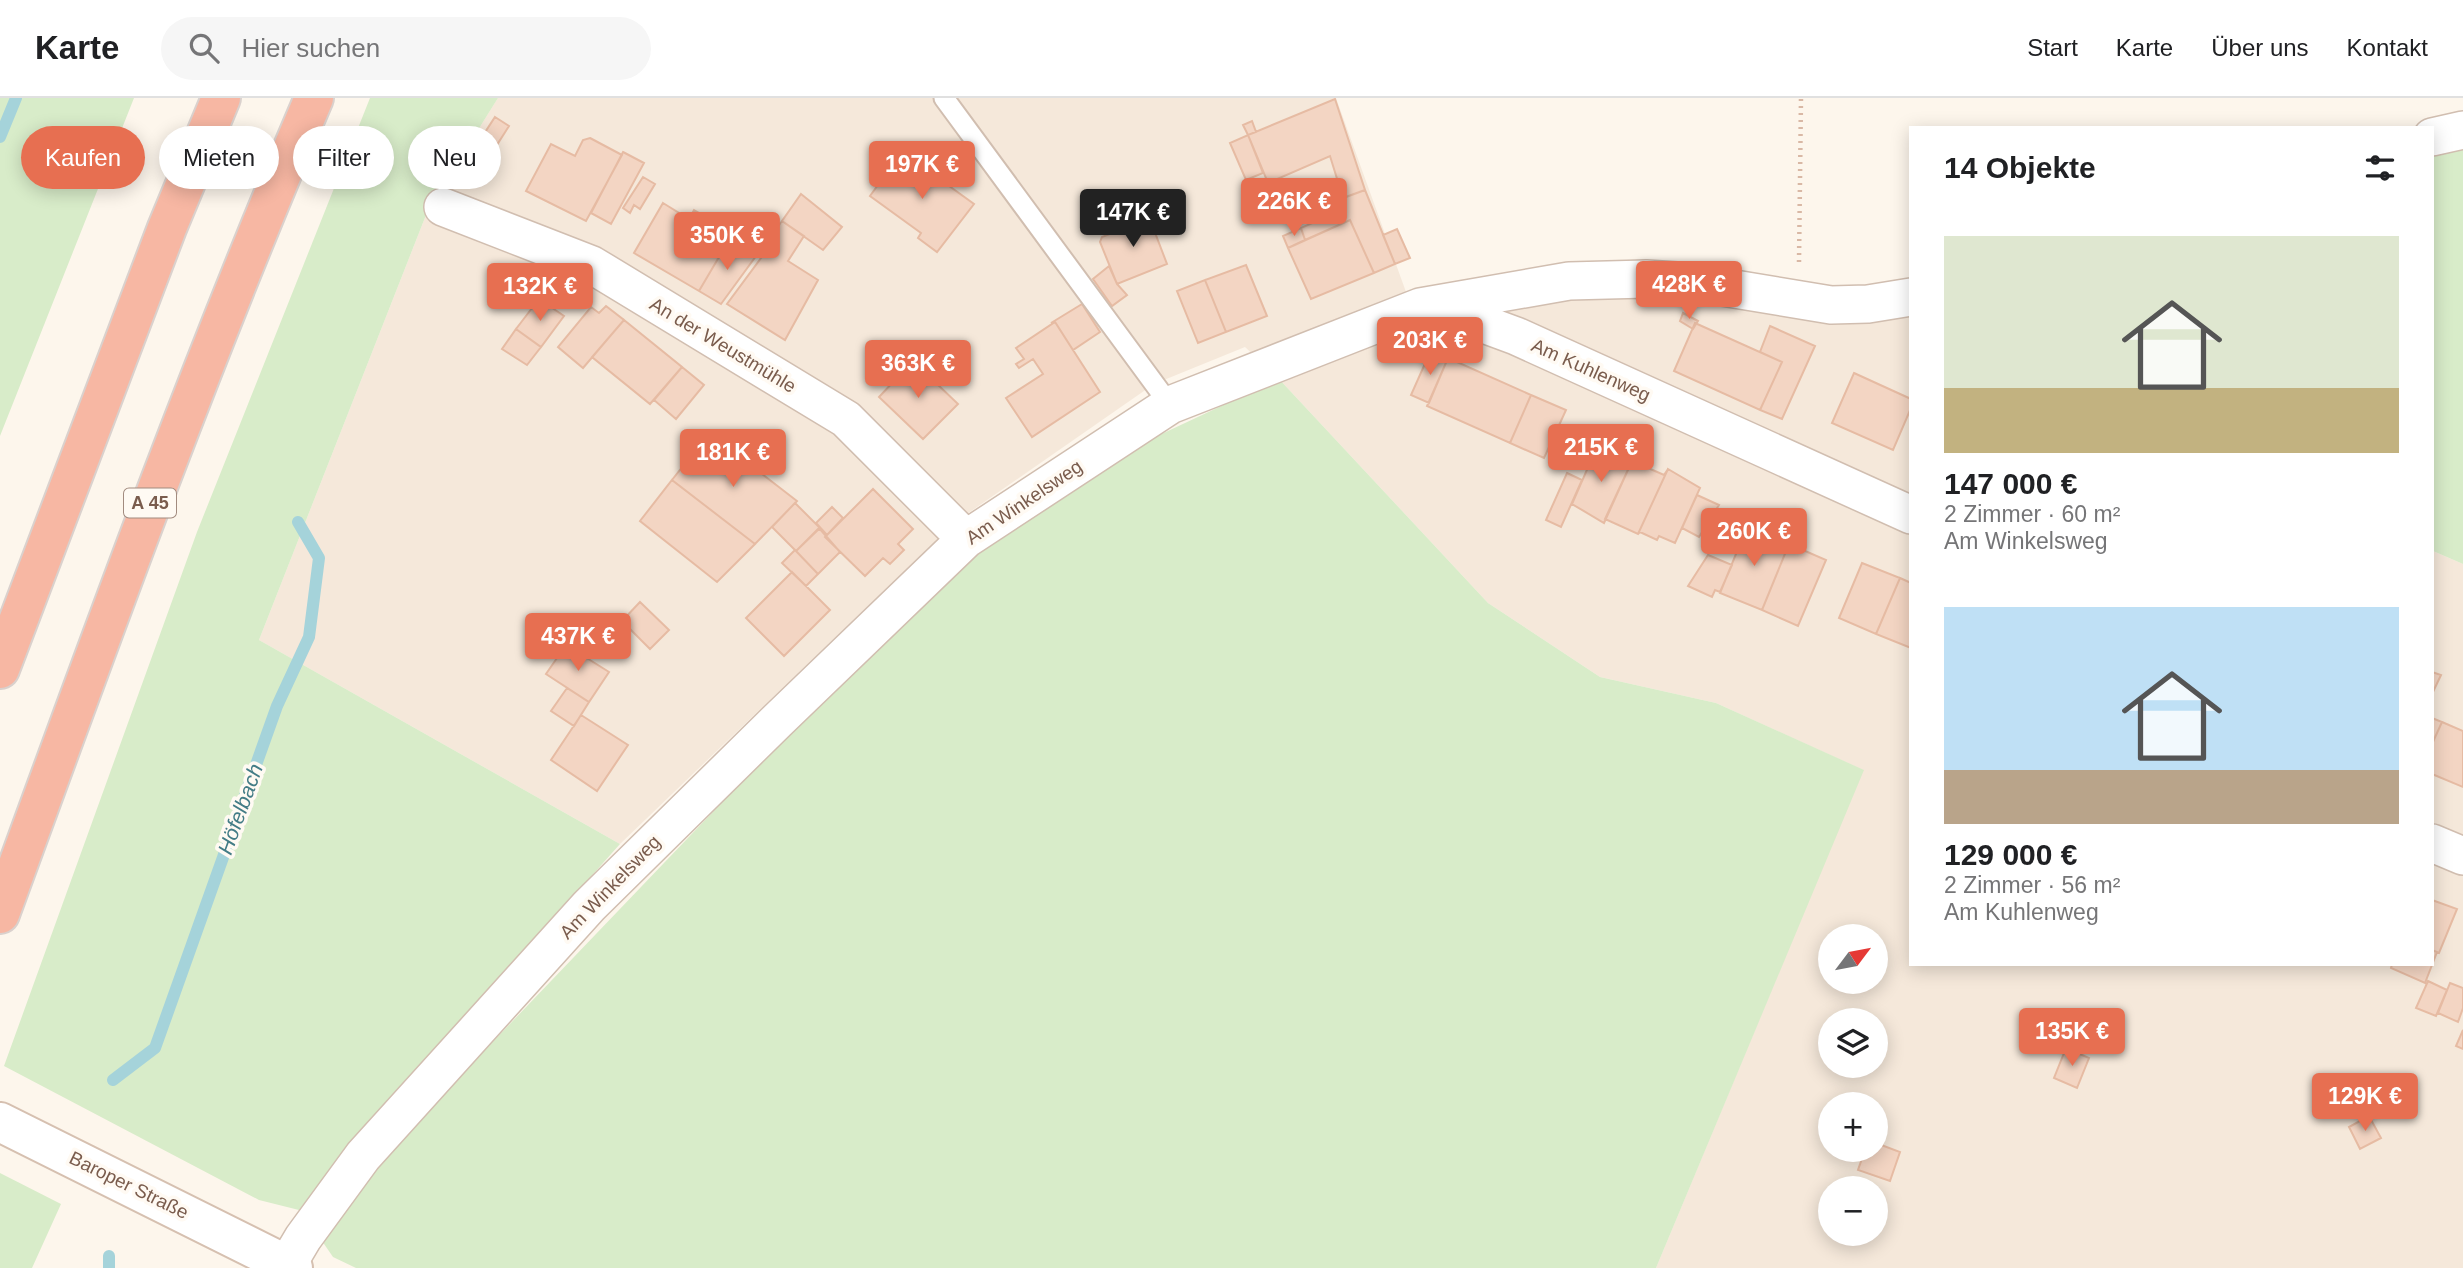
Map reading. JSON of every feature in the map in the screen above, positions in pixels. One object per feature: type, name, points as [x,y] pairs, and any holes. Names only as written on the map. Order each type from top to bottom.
[{"type":"highway","points":[[0,669],[162,240],[221,98]]},
{"type":"highway","name":"A 45","points":[[0,914],[148,509],[243,264],[314,98]]},
{"type":"main road","name":"Baroper Straße","points":[[0,1122],[272,1263]]},
{"type":"street","points":[[2434,137],[2463,130]]},
{"type":"street","name":"An der Weustmühle","points":[[443,207],[592,265],[846,419],[966,539]]},
{"type":"street","name":"Am Winkelsweg","points":[[272,1263],[303,1238],[363,1156],[589,906],[966,539],[1170,405],[1420,307],[1555,283],[1608,279],[1692,282],[1799,301],[1868,304],[1909,297]]},
{"type":"street","name":"Am Kuhlenweg","points":[[1420,307],[1470,319],[1516,336],[1909,514]]},
{"type":"street","points":[[2434,844],[2463,856]]},
{"type":"lane","points":[[944,98],[1170,405]]},
{"type":"path","points":[[1799,301],[1801,98]]},
{"type":"shaded area","points":[[498,98],[1336,98],[1419,328],[1536,303],[1550,292],[1909,307],[1909,966],[2434,966],[2434,551],[2463,564],[2463,1268],[1656,1268],[1863,770],[1716,703],[1600,677],[1488,603],[1279,379],[1245,347],[1154,384],[954,523],[620,844],[259,640],[428,210],[441,189],[501,189],[501,126],[480,126]]},
{"type":"green space","points":[[0,98],[134,98],[123,126],[21,126],[21,189],[98,189],[0,436]]},
{"type":"green space","points":[[370,98],[498,98],[480,126],[408,126],[408,189],[441,189],[428,210],[259,640],[620,844],[354,1142],[299,1210],[259,1200],[4,1066],[197,532],[334,189],[394,189],[394,126],[359,126]]},
{"type":"green space","points":[[2463,138],[2463,564],[2434,551],[2434,145]]},
{"type":"green space","points":[[1279,379],[1488,603],[1600,677],[1716,703],[1864,770],[1656,1268],[356,1268],[333,1257],[322,1241],[371,1169],[798,723],[951,570],[1153,438]]},
{"type":"green space","points":[[0,1173],[61,1204],[32,1268],[0,1268]]},
{"type":"building","points":[[1335,99],[1365,190],[1343,198],[1330,156],[1268,183],[1248,135]]},
{"type":"building","points":[[495,117],[509,126],[501,139],[501,126],[489,126]]},
{"type":"building","points":[[1252,121],[1256,132],[1248,135],[1243,125]]},
{"type":"building","points":[[1248,135],[1263,173],[1246,180],[1230,143]]},
{"type":"building","points":[[590,138],[622,155],[586,221],[526,191],[551,144],[575,156],[583,140]]},
{"type":"building","points":[[623,152],[644,163],[611,224],[591,213]]},
{"type":"building","points":[[902,152],[974,204],[937,252],[918,238],[921,233],[870,196]]},
{"type":"building","points":[[643,177],[655,184],[640,209],[634,205],[630,213],[623,208]]},
{"type":"building","points":[[1365,190],[1395,264],[1374,273],[1350,220],[1305,240],[1301,228],[1342,210],[1338,200]]},
{"type":"building","points":[[801,194],[842,227],[823,250],[782,221]]},
{"type":"building","points":[[663,203],[689,219],[694,210],[720,225],[715,232],[729,240],[699,291],[634,253]]},
{"type":"building","points":[[1144,215],[1149,217],[1167,264],[1117,284],[1100,242],[1102,237],[1115,232],[1119,224]]},
{"type":"building","points":[[1350,220],[1374,273],[1311,299],[1288,248]]},
{"type":"building","points":[[782,221],[804,236],[788,261],[818,280],[785,340],[727,304],[764,254],[760,251]]},
{"type":"building","points":[[1301,228],[1305,240],[1288,248],[1283,236]]},
{"type":"building","points":[[1397,229],[1410,258],[1395,264],[1383,235]]},
{"type":"building","points":[[729,240],[756,256],[721,304],[699,291]]},
{"type":"building","points":[[1246,265],[1267,316],[1226,332],[1205,280]]},
{"type":"building","points":[[1109,266],[1117,284],[1127,295],[1112,306],[1093,279]]},
{"type":"building","points":[[1205,280],[1226,332],[1198,343],[1177,291]]},
{"type":"building","points":[[539,299],[564,316],[541,347],[516,329]]},
{"type":"building","points":[[1082,304],[1100,332],[1073,350],[1055,322],[1051,323]]},
{"type":"building","points":[[606,306],[624,320],[583,368],[558,347],[591,307],[599,313]]},
{"type":"building","points":[[1683,313],[1698,321],[1693,329],[1680,321]]},
{"type":"building","points":[[624,320],[682,367],[650,404],[592,357]]},
{"type":"building","points":[[1055,322],[1100,392],[1032,437],[1006,398],[1043,374],[1033,359],[1019,368],[1016,364],[1024,359],[1016,348]]},
{"type":"building","points":[[1695,323],[1782,362],[1760,410],[1674,371]]},
{"type":"building","points":[[1770,326],[1815,346],[1782,419],[1760,410],[1782,362],[1760,352]]},
{"type":"building","points":[[516,329],[541,347],[527,365],[502,349]]},
{"type":"building","points":[[1423,347],[1430,350],[1425,363],[1417,359]]},
{"type":"building","points":[[1431,350],[1448,358],[1429,403],[1411,395]]},
{"type":"building","points":[[1448,358],[1531,395],[1510,443],[1427,406]]},
{"type":"building","points":[[913,361],[958,404],[923,439],[879,397]]},
{"type":"building","points":[[682,367],[704,385],[676,419],[654,400]]},
{"type":"building","points":[[1854,373],[1909,398],[1909,413],[1893,450],[1832,423]]},
{"type":"building","points":[[1531,395],[1566,410],[1544,458],[1510,443]]},
{"type":"building","points":[[709,433],[797,501],[755,544],[672,480]]},
{"type":"building","points":[[1596,449],[1632,461],[1604,523],[1572,504]]},
{"type":"building","points":[[1632,461],[1664,475],[1668,469],[1638,534],[1605,519]]},
{"type":"building","points":[[1668,469],[1700,488],[1675,543],[1659,536],[1657,540],[1640,532],[1638,534]]},
{"type":"building","points":[[1567,473],[1582,480],[1561,527],[1546,520]]},
{"type":"building","points":[[672,480],[755,544],[717,582],[640,521]]},
{"type":"building","points":[[873,489],[913,529],[898,544],[904,550],[890,564],[883,558],[865,576],[825,537]]},
{"type":"building","points":[[1697,495],[1719,505],[1699,537],[1682,528]]},
{"type":"building","points":[[795,503],[820,528],[796,551],[772,527]]},
{"type":"building","points":[[832,507],[843,518],[827,535],[816,523]]},
{"type":"building","points":[[1747,527],[1789,544],[1762,610],[1720,593]]},
{"type":"building","points":[[819,528],[840,552],[818,574],[796,551]]},
{"type":"building","points":[[1789,544],[1826,560],[1798,626],[1762,610]]},
{"type":"building","points":[[795,550],[818,574],[806,586],[782,563]]},
{"type":"building","points":[[1708,555],[1732,565],[1720,592],[1715,590],[1712,597],[1688,586]]},
{"type":"building","points":[[1862,563],[1900,578],[1876,634],[1839,618]]},
{"type":"building","points":[[792,572],[830,610],[784,656],[746,618]]},
{"type":"building","points":[[1900,578],[1909,582],[1909,647],[1876,634]]},
{"type":"building","points":[[640,602],[669,630],[650,649],[622,621]]},
{"type":"building","points":[[566,645],[609,672],[589,702],[546,674]]},
{"type":"building","points":[[2434,673],[2441,675],[2434,690]]},
{"type":"building","points":[[567,688],[589,702],[574,726],[551,711]]},
{"type":"building","points":[[581,715],[628,745],[597,791],[551,760]]},
{"type":"building","points":[[2434,719],[2442,722],[2434,740]]},
{"type":"building","points":[[2442,722],[2463,731],[2463,787],[2434,775],[2434,740]]},
{"type":"building","points":[[2434,901],[2457,909],[2439,953],[2434,951]]},
{"type":"building","points":[[2392,966],[2432,966],[2425,983]]},
{"type":"building","points":[[2428,981],[2447,990],[2436,1016],[2416,1008]]},
{"type":"building","points":[[2450,983],[2463,988],[2463,1008],[2458,1022],[2438,1013]]},
{"type":"building","points":[[2463,1030],[2463,1049],[2456,1046]]},
{"type":"building","points":[[2066,1048],[2089,1058],[2077,1088],[2054,1078]]},
{"type":"building","points":[[2369,1116],[2381,1138],[2360,1149],[2349,1127]]},
{"type":"building","points":[[1888,1148],[1900,1152],[1890,1181],[1888,1176],[1875,1176],[1858,1170],[1861,1162],[1888,1162]]},
{"type":"waterway","name":"Höfelbach","points":[[0,137],[16,98]]},
{"type":"waterway","name":"Höfelbach","points":[[113,1080],[155,1048],[277,706],[309,637],[319,558],[298,522]]},
{"type":"waterway","name":"Höfelbach","points":[[109,1256],[109,1268]]}]
